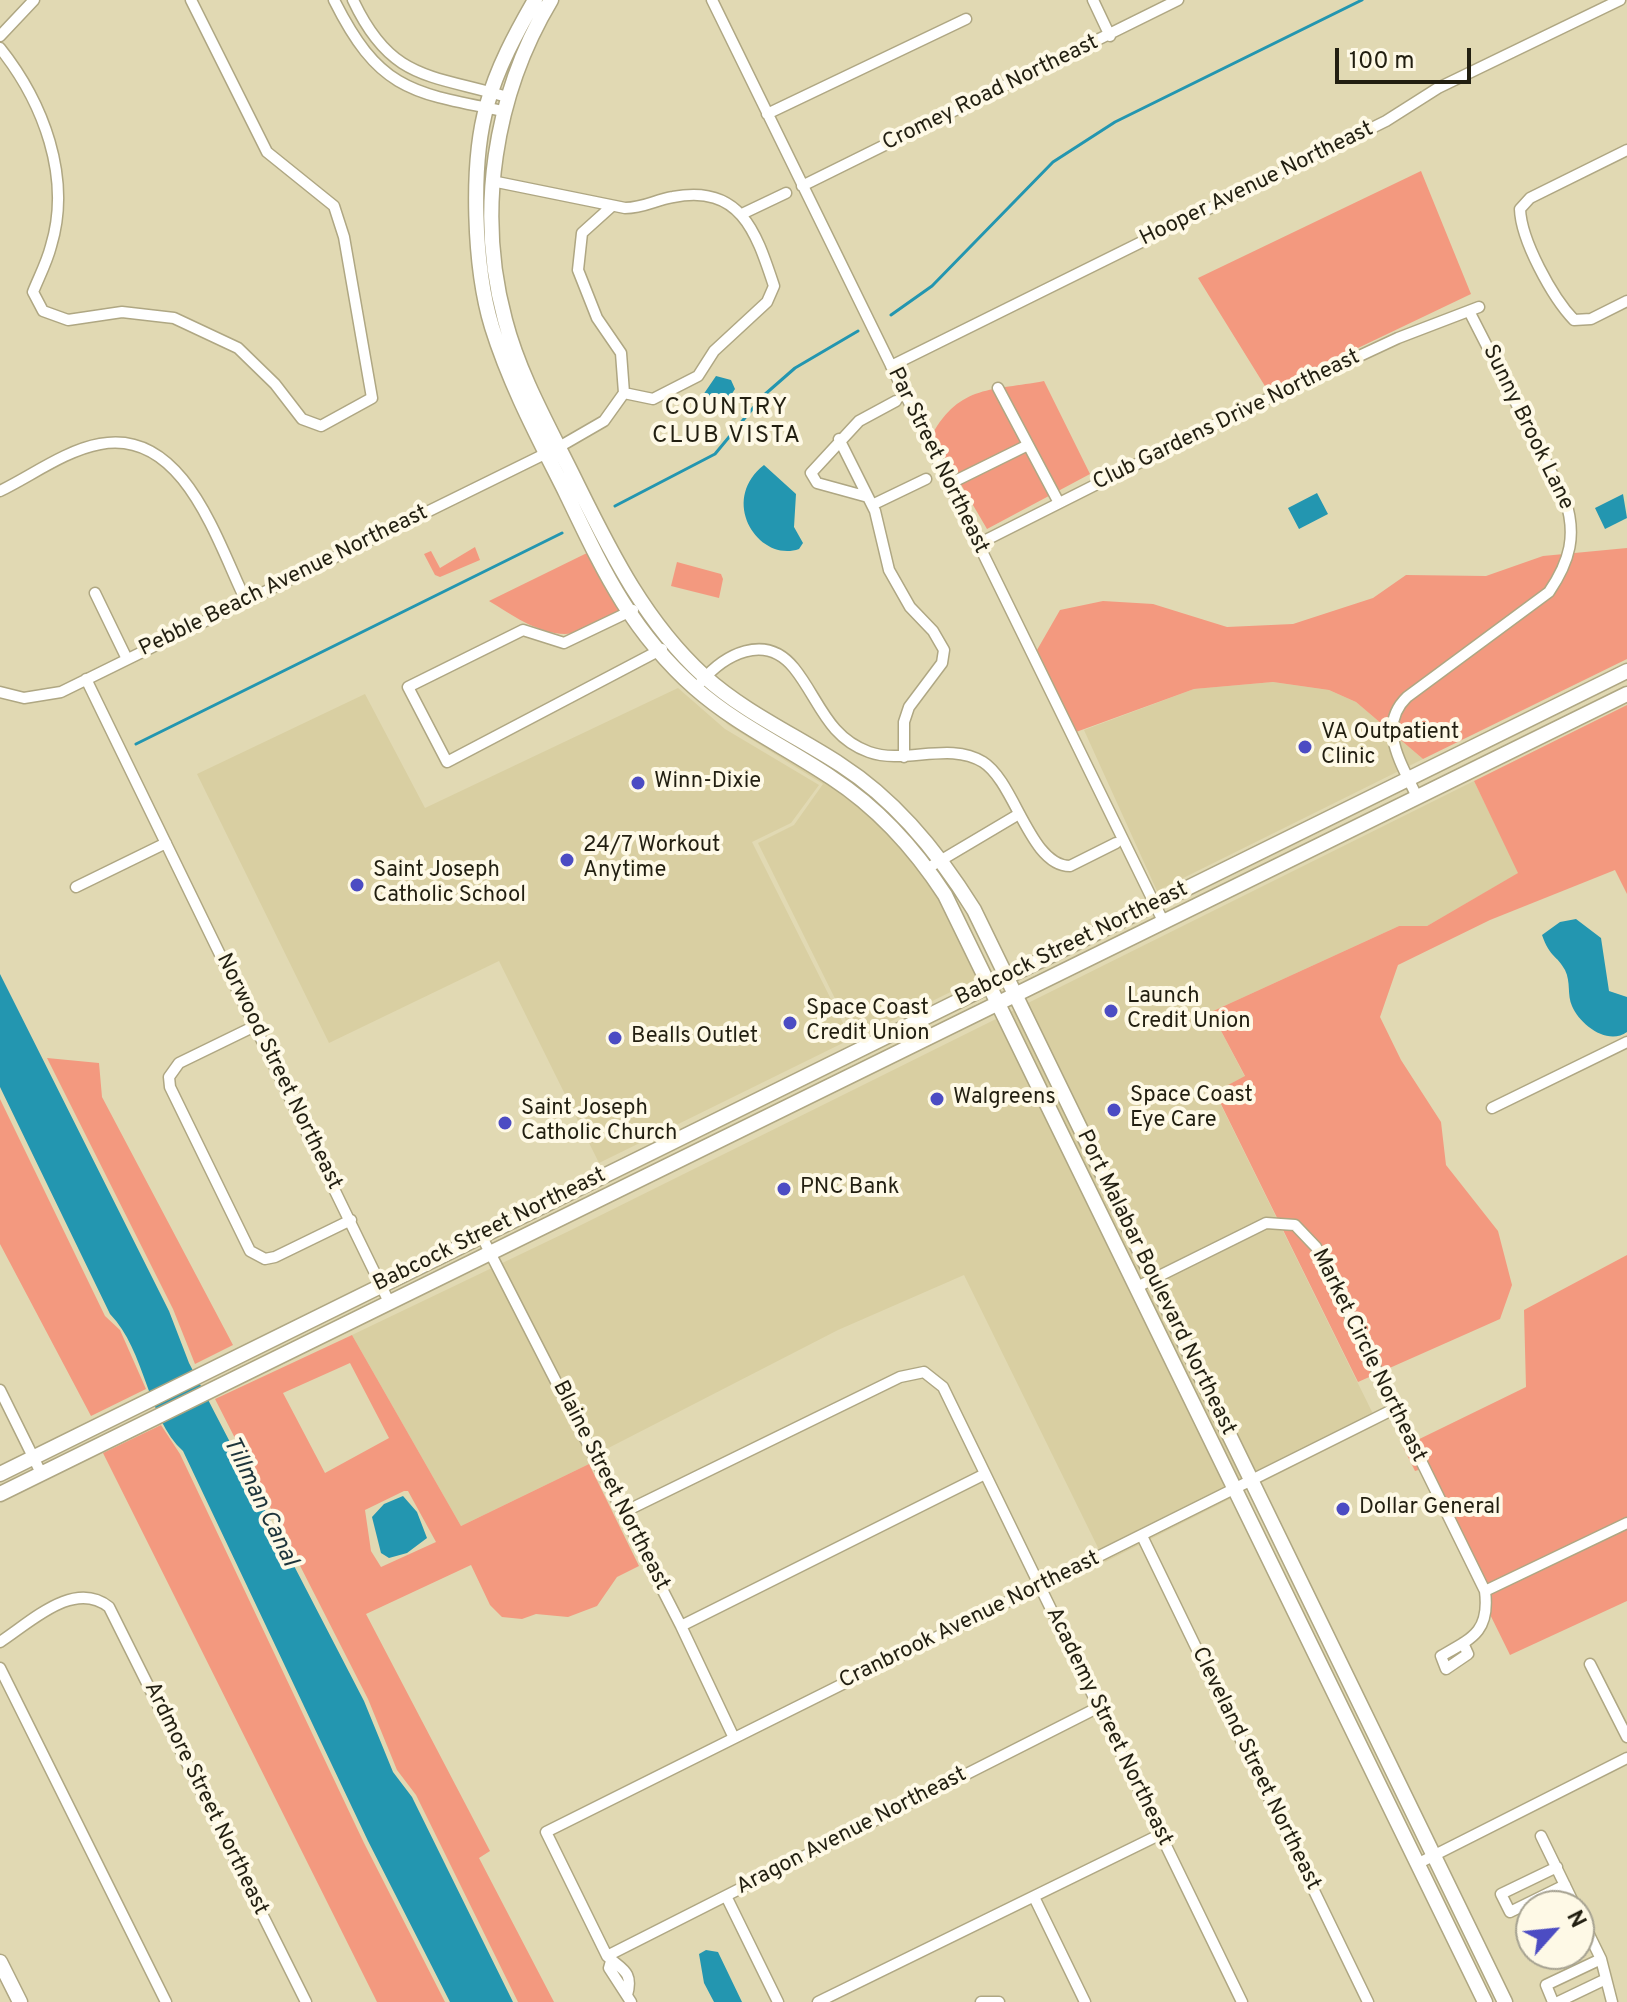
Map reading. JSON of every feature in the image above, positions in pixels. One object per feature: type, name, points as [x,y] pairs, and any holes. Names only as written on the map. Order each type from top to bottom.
[{"type":"street","points":[[0,36],[34,0]]},
{"type":"street","points":[[0,48],[33,95],[49,135],[57,190],[52,243],[33,292],[43,311],[68,320],[122,312],[174,318],[238,348],[275,384],[302,419],[321,426],[372,398],[344,237],[334,206],[267,152],[191,0]]},
{"type":"street","points":[[334,0],[360,48],[392,78],[424,94],[486,108],[506,104]]},
{"type":"street","points":[[353,0],[373,39],[395,59],[419,73],[491,92],[506,104]]},
{"type":"street","name":"Port Malabar Boulevard Northeast","points":[[535,0],[486,108],[477,211],[483,286],[504,360],[553,450],[641,604],[701,683]]},
{"type":"street","name":"Port Malabar Boulevard Northeast","points":[[551,0],[535,26],[506,104],[492,181],[493,249],[505,320],[529,386],[553,450],[627,614],[658,652],[701,683],[845,767],[892,806],[934,864],[974,910],[1505,2002]]},
{"type":"street","name":"Par Street Northeast","points":[[712,0],[1163,921]]},
{"type":"street","points":[[1093,0],[1110,36]]},
{"type":"street","name":"Cromey Road Northeast","points":[[802,186],[1178,0]]},
{"type":"street","name":"Hooper Avenue Northeast","points":[[891,366],[1386,121],[1438,88],[1620,0]]},
{"type":"street","points":[[767,114],[966,19]]},
{"type":"street","points":[[1627,150],[1530,198],[1520,209],[1520,224],[1560,304],[1574,320],[1591,319],[1627,301]]},
{"type":"street","points":[[492,181],[612,206],[645,208],[669,197],[693,194],[714,196],[744,213],[774,286],[767,302],[714,351],[693,379],[653,399],[624,393],[621,353],[597,318],[578,270],[582,233],[612,206]]},
{"type":"street","points":[[744,213],[786,193]]},
{"type":"street","name":"Club Gardens Drive Northeast","points":[[978,544],[1264,400],[1398,338],[1474,309]]},
{"type":"street","name":"Sunny Brook Lane","points":[[1417,797],[1391,731],[1400,704],[1549,592],[1564,570],[1572,542],[1572,521],[1565,499],[1474,309]]},
{"type":"street","points":[[998,388],[1059,503]]},
{"type":"street","name":"Pebble Beach Avenue Northeast","points":[[1,696],[43,697],[86,679],[553,450],[604,421],[624,393]]},
{"type":"street","points":[[896,401],[859,421],[839,439],[815,465],[812,478],[817,483],[870,501],[926,479]]},
{"type":"street","points":[[839,439],[870,501],[889,570],[910,607],[940,642],[944,655],[942,663],[909,707],[904,722],[904,757]]},
{"type":"street","points":[[0,491],[98,444],[120,442],[147,448],[175,467],[189,485],[246,601]]},
{"type":"street","points":[[949,484],[1028,445]]},
{"type":"street","points":[[95,593],[127,659]]},
{"type":"street","points":[[641,604],[627,614],[564,643],[523,630],[408,687],[447,762],[658,652],[671,641]]},
{"type":"street","points":[[701,683],[732,655],[746,650],[771,652],[794,668],[826,720],[843,739],[870,753],[904,757],[961,754],[983,762],[1002,784],[1045,852],[1062,866],[1070,866],[1116,843]]},
{"type":"street","name":"Babcock Street Northeast","points":[[0,1474],[1627,671]]},
{"type":"street","name":"Norwood Street Northeast","points":[[86,679],[389,1302]]},
{"type":"street","points":[[1604,682],[1613,701]]},
{"type":"street","name":"Babcock Street Northeast","points":[[0,1494],[1627,694]]},
{"type":"street","points":[[934,864],[1019,814]]},
{"type":"street","points":[[76,887],[166,843]]},
{"type":"street","name":"Port Malabar Boulevard Northeast","points":[[934,864],[1485,2002]]},
{"type":"street","points":[[255,1026],[179,1063],[169,1077],[170,1087],[250,1251],[265,1259],[275,1257],[351,1220]]},
{"type":"street","points":[[1492,1108],[1627,1042]]},
{"type":"street","name":"Market Circle Northeast","points":[[1137,1287],[1266,1223],[1295,1225],[1316,1247],[1485,1591]]},
{"type":"street","name":"Blaine Street Northeast","points":[[481,1235],[624,1512],[734,1738]]},
{"type":"street","points":[[260,1344],[269,1361]]},
{"type":"street","name":"Academy Street Northeast","points":[[624,1512],[900,1377],[924,1372],[943,1387],[1242,2002]]},
{"type":"street","points":[[0,1390],[41,1473]]},
{"type":"street","name":"Cranbrook Avenue Northeast","points":[[609,1958],[546,1832],[1394,1409]]},
{"type":"street","points":[[681,1626],[985,1474]]},
{"type":"street","points":[[1463,1643],[1479,1632],[1487,1615],[1485,1591],[1627,1523]]},
{"type":"street","name":"Cleveland Street Northeast","points":[[1142,1536],[1368,2002]]},
{"type":"street","name":"Ardmore Street Northeast","points":[[0,1642],[72,1598],[87,1596],[99,1599],[116,1619],[306,2002]]},
{"type":"street","points":[[1590,1664],[1627,1737]]},
{"type":"street","points":[[0,1668],[166,2002]]},
{"type":"street","points":[[1341,1704],[1358,1697]]},
{"type":"street","name":"Aragon Avenue Northeast","points":[[609,1958],[1097,1708]]},
{"type":"street","points":[[1417,1864],[1627,1758]]},
{"type":"street","points":[[818,2002],[1159,1835]]},
{"type":"street","points":[[1541,1836],[1567,1890]]},
{"type":"street","points":[[1557,1867],[1501,1894],[1510,1912],[1565,1885]]},
{"type":"street","points":[[726,1896],[778,2002]]},
{"type":"street","points":[[1034,1897],[1085,2002]]},
{"type":"street","points":[[1595,1947],[1612,2002]]},
{"type":"street","points":[[609,1958],[620,1963],[629,1980],[629,1999]]},
{"type":"street","points":[[1601,1959],[1546,1985],[1556,2002],[1606,1979]]},
{"type":"street","points":[[0,1962],[20,2002]]},
{"type":"street","points":[[981,2002],[999,2002]]},
{"type":"shaded area","points":[[1421,171],[1471,294],[1268,391],[1198,278]]},
{"type":"shaded area","points":[[1044,381],[1090,474],[987,529],[932,435],[954,406],[966,398],[994,389]]},
{"type":"shaded area","points":[[475,547],[480,560],[440,577],[435,575],[424,554],[431,551],[440,568]]},
{"type":"shaded area","points":[[1627,548],[1627,659],[1423,759],[1356,702],[1329,690],[1273,682],[1194,689],[1076,732],[1037,650],[1060,610],[1103,601],[1153,604],[1227,627],[1293,624],[1373,598],[1406,575],[1486,576],[1543,556]]},
{"type":"shaded area","points":[[589,552],[620,612],[595,625],[579,632],[555,633],[531,626],[489,601]]},
{"type":"shaded area","points":[[677,562],[721,574],[723,579],[719,598],[671,586]]},
{"type":"shaded area","points":[[1273,682],[1329,690],[1356,702],[1423,759],[1157,891],[1084,730],[1194,689]]},
{"type":"shaded area","points":[[678,688],[725,729],[819,785],[791,823],[752,842],[851,1039],[599,1163],[499,961],[329,1043],[197,774],[365,694],[425,808]]},
{"type":"shaded area","points":[[708,705],[831,783],[878,821],[905,849],[940,897],[981,977],[855,1039],[758,843],[794,825],[823,784],[728,725]]},
{"type":"shaded area","points":[[1627,705],[1627,894],[1615,870],[1490,920],[1398,965],[1380,1017],[1401,1060],[1441,1122],[1446,1165],[1498,1231],[1512,1285],[1500,1319],[1358,1382],[1215,1092],[1245,1076],[1211,1012],[1399,926],[1427,926],[1518,873],[1474,781]]},
{"type":"shaded area","points":[[1474,781],[1519,873],[1427,926],[1399,926],[1211,1012],[1245,1077],[1215,1093],[1378,1424],[1259,1484],[1026,1004]]},
{"type":"shaded area","points":[[1017,1009],[1250,1488],[1243,1492],[1010,1012]]},
{"type":"shaded area","points":[[1000,1017],[1234,1497],[1105,1562],[964,1275],[838,1330],[587,1459],[589,1464],[461,1526],[352,1335]]},
{"type":"shaded area","points":[[47,1058],[99,1063],[102,1097],[233,1345],[195,1364],[173,1309]]},
{"type":"shaded area","points":[[0,1099],[105,1316],[120,1330],[146,1389],[91,1416],[0,1244]]},
{"type":"shaded area","points":[[1627,1255],[1627,1601],[1510,1655],[1440,1513],[1425,1468],[1415,1471],[1403,1447],[1526,1387],[1524,1310]]},
{"type":"shaded area","points":[[352,1335],[461,1526],[589,1464],[639,1566],[617,1577],[597,1606],[568,1617],[536,1614],[522,1619],[502,1617],[490,1605],[471,1565],[366,1614],[490,1851],[479,1858],[554,2002],[518,2002],[416,1795],[397,1770],[368,1699],[215,1399]],"holes":[[[350,1363],[389,1438],[325,1473],[283,1393]],[[408,1491],[436,1542],[381,1567],[371,1551],[365,1510]]]},
{"type":"shaded area","points":[[161,1425],[180,1454],[364,1843],[445,2002],[377,2002],[103,1453]]},
{"type":"water","points":[[716,376],[731,380],[735,389],[726,403],[714,409],[704,401],[703,395]]},
{"type":"water","points":[[764,465],[796,494],[794,527],[803,543],[799,549],[784,551],[770,547],[749,526],[744,511],[744,495],[751,480]]},
{"type":"water","points":[[1317,493],[1328,514],[1299,529],[1288,508]]},
{"type":"water","points":[[1623,494],[1627,518],[1605,529],[1595,508]]},
{"type":"water","points":[[1576,919],[1601,938],[1609,991],[1627,997],[1627,1032],[1620,1036],[1603,1035],[1581,1020],[1571,1002],[1565,970],[1542,935],[1560,922]]},
{"type":"water","name":"Tillman Canal","points":[[0,974],[169,1311],[189,1363],[364,1701],[393,1772],[412,1797],[513,2002],[450,2002],[368,1841],[183,1451],[161,1421],[132,1346],[110,1314],[0,1087]]},
{"type":"water","points":[[403,1496],[417,1512],[427,1538],[407,1553],[389,1558],[381,1553],[372,1517],[384,1504]]},
{"type":"water","points":[[706,1950],[718,1952],[742,2002],[714,2002],[704,1983],[699,1954]]},
{"type":"waterway","points":[[891,315],[932,286],[1053,162],[1115,122],[1362,0]]},
{"type":"waterway","points":[[615,506],[715,454],[763,396],[795,368],[858,331]]},
{"type":"waterway","points":[[136,744],[562,533]]},
{"type":"place","name":"VA Outpatient Clinic","points":[[1305,747]]},
{"type":"place","name":"Winn-Dixie","points":[[638,783]]},
{"type":"place","name":"24/7 Workout Anytime","points":[[567,860]]},
{"type":"place","name":"Saint Joseph Catholic School","points":[[357,885]]},
{"type":"place","name":"Launch Credit Union","points":[[1111,1011]]},
{"type":"place","name":"Space Coast Credit Union","points":[[790,1023]]},
{"type":"place","name":"Bealls Outlet","points":[[615,1038]]},
{"type":"place","name":"Walgreens","points":[[937,1099]]},
{"type":"place","name":"Space Coast Eye Care","points":[[1114,1110]]},
{"type":"place","name":"Saint Joseph Catholic Church","points":[[505,1123]]},
{"type":"place","name":"PNC Bank","points":[[784,1189]]},
{"type":"place","name":"Dollar General","points":[[1343,1509]]},
{"type":"district","name":"COUNTRY CLUB VISTA","points":[[727,423]]}]
